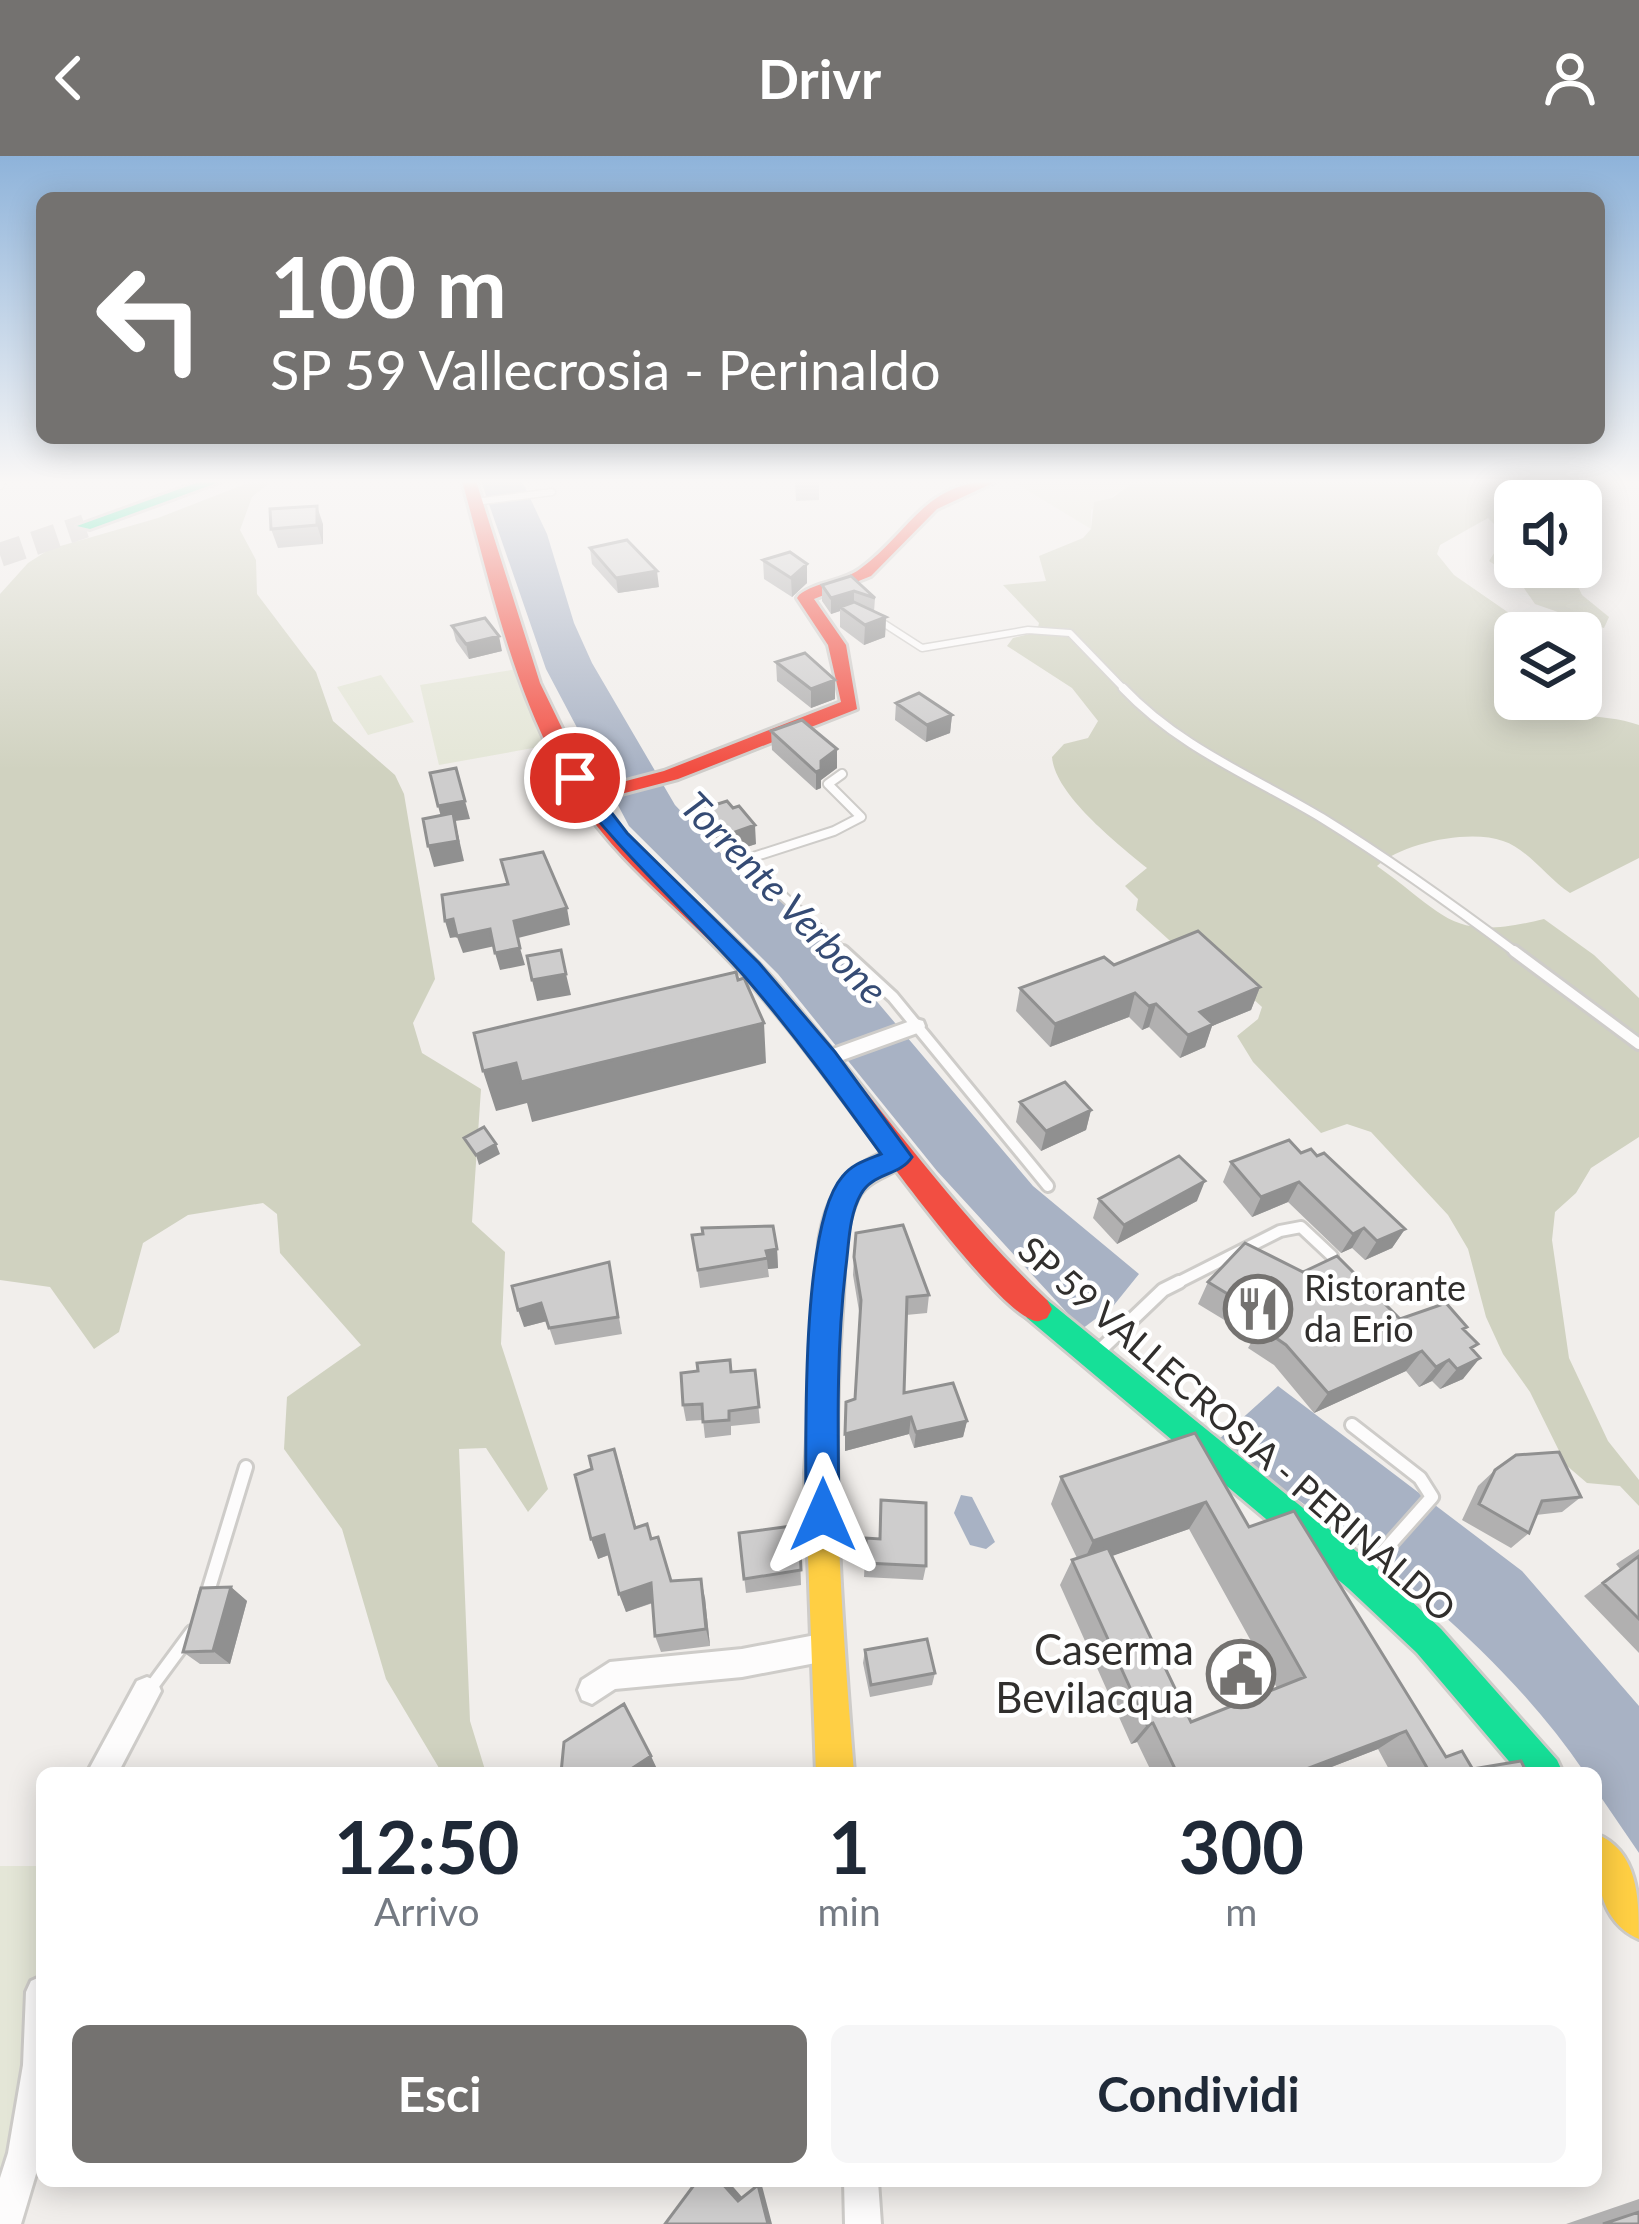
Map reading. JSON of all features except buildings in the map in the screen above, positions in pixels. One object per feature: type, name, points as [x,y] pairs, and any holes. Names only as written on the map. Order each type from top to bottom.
[{"type":"main road","name":"SP 59 VALLECROSIA - PERINALDO","points":[[501,578],[538,706],[620,838],[831,1057],[898,1157],[1010,1285],[1091,1358],[1367,1570],[1539,1767]]},
{"type":"main road","points":[[595,795],[671,775],[851,705],[837,645],[827,622],[805,598],[813,590],[859,578]]},
{"type":"main road","points":[[835,1767],[826,1647],[821,1345],[837,1224],[849,1186],[864,1172],[898,1157]]},
{"type":"main road","points":[[1602,1862],[1639,1919]]},
{"type":"street","points":[[831,1057],[912,1027]]},
{"type":"street","points":[[592,1690],[610,1676],[742,1663],[826,1647]]},
{"type":"street","points":[[105,1767],[147,1691]]},
{"type":"street","points":[[3,2224],[25,2153],[36,2087]]},
{"type":"street","points":[[861,2187],[863,2224]]},
{"type":"lane","points":[[867,614],[922,648],[1028,630],[1070,633],[1141,707],[1189,746],[1317,815],[1409,873],[1639,1044]]},
{"type":"lane","points":[[842,774],[828,784],[860,817],[834,831],[744,860],[863,967],[1048,1186]]},
{"type":"lane","points":[[1091,1358],[1163,1290],[1280,1231],[1301,1227],[1332,1256]]},
{"type":"lane","points":[[1352,1425],[1420,1478],[1432,1497],[1367,1570]]},
{"type":"lane","points":[[147,1691],[194,1630],[246,1467]]},
{"type":"shaded area","points":[[517,669],[544,746],[439,765],[420,685]]},
{"type":"shaded area","points":[[381,675],[414,722],[368,735],[337,687]]},
{"type":"shaded area","points":[[0,1866],[36,1866],[36,1980],[9,2148],[0,2170]]},
{"type":"green space","points":[[15,578],[257,578],[257,594],[316,672],[333,721],[395,775],[404,794],[435,979],[413,1023],[422,1053],[481,1089],[472,1222],[505,1252],[501,1344],[548,1489],[528,1512],[486,1448],[459,1449],[470,1721],[484,1767],[438,1767],[386,1679],[342,1529],[284,1449],[287,1397],[361,1345],[280,1253],[277,1214],[263,1203],[188,1215],[143,1243],[119,1332],[94,1349],[50,1287],[0,1280],[0,594]]},
{"type":"green space","points":[[1045,578],[1458,578],[1508,612],[1494,612],[1494,720],[1602,718],[1639,725],[1639,858],[1570,893],[1521,850],[1489,838],[1419,845],[1377,866],[1437,911],[1469,926],[1488,928],[1544,919],[1594,955],[1639,998],[1639,1137],[1591,1168],[1576,1193],[1555,1212],[1552,1240],[1569,1358],[1608,1441],[1639,1480],[1639,1506],[1620,1486],[1587,1483],[1566,1465],[1530,1392],[1503,1354],[1486,1317],[1468,1249],[1448,1215],[1371,1132],[1347,1124],[1321,1133],[1253,1062],[1237,1036],[1258,1019],[1262,1007],[1195,946],[1179,949],[1136,910],[1138,899],[1125,886],[1147,868],[1076,802],[1052,757],[1064,744],[1088,738],[1098,721],[1072,688],[1007,646],[1013,638],[1037,632],[1039,623],[1003,585],[1046,581]]},
{"type":"green space","points":[[1524,588],[1579,588],[1609,617],[1604,628],[1602,612],[1558,612],[1535,604]]},
{"type":"water","points":[[514,578],[560,578],[592,663],[675,805],[731,864],[787,906],[835,952],[1033,1186],[1139,1274],[1114,1305],[1082,1329],[937,1171],[778,974],[629,826],[546,669]]},
{"type":"water","points":[[1278,1386],[1522,1571],[1639,1706],[1639,1853],[1602,1799],[1602,1767],[1581,1767],[1548,1723],[1463,1633],[1367,1552],[1217,1441]]},
{"type":"water","points":[[961,1495],[972,1497],[995,1542],[986,1549],[970,1545],[954,1513]]},
{"type":"traffic: fast","points":[[1037,1309],[1360,1576],[1429,1641],[1539,1767]]},
{"type":"traffic: slow","points":[[835,1767],[821,1473],[833,1242],[837,1216],[851,1186],[869,1170],[898,1157]]},
{"type":"traffic: slow","points":[[1602,1862],[1639,1919]]},
{"type":"traffic: jam","points":[[497,578],[546,723],[603,821],[750,968],[959,1229],[1037,1309]]},
{"type":"traffic: jam","points":[[586,797],[671,775],[851,705],[837,645],[805,598],[857,578]]},
{"type":"place","name":"Ristorante da Erio","points":[[1258,1309]]},
{"type":"place","name":"Caserma Bevilacqua","points":[[1241,1674]]},
{"type":"route","points":[[575,778],[620,838],[751,969],[826,1059],[898,1157],[864,1172],[849,1186],[837,1224],[821,1345],[823,1515]]},
{"type":"water label","name":"Torrente Verbone","points":[[784,898]]}]
